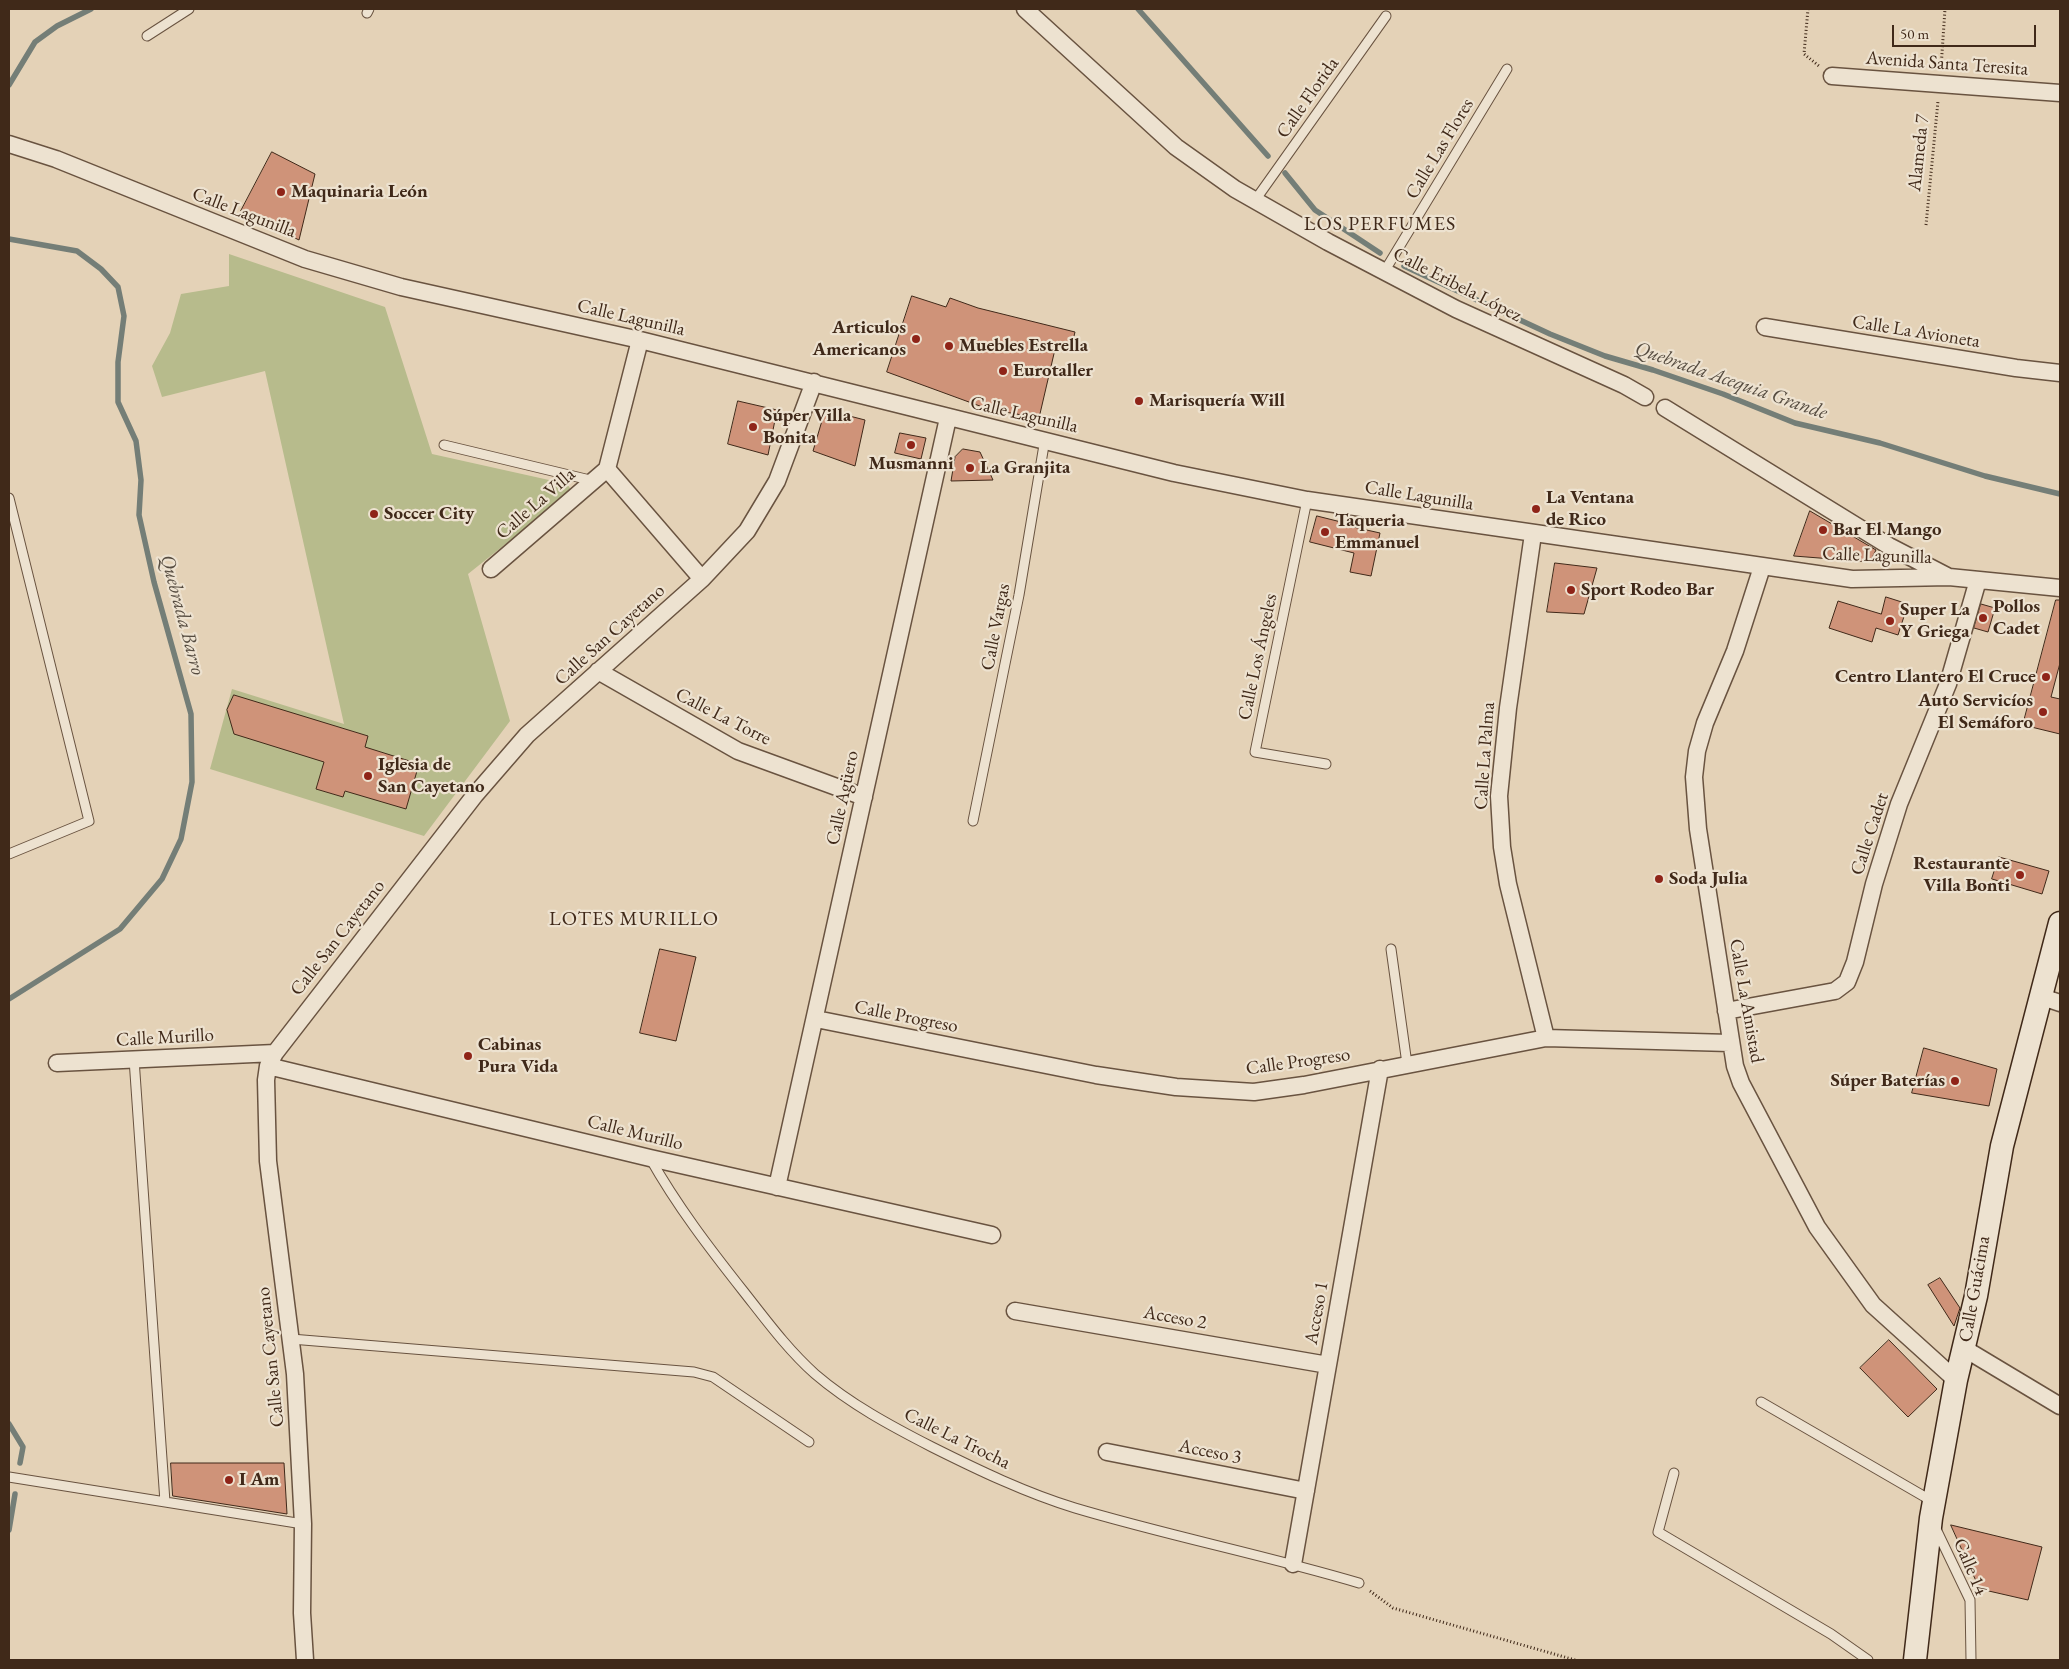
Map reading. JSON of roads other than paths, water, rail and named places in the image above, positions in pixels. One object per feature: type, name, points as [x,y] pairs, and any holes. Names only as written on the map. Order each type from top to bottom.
[{"type":"main road","name":"Calle Guácima","points":[[1915,1660],[1932,1510],[1956,1380],[1965,1349],[2002,1146],[2050,1000],[2060,922]]},
{"type":"street","name":"Calle Eribela López","points":[[1025,9],[1176,147],[1235,189],[1256,199],[1328,242],[1456,309],[1624,384],[1645,397]]},
{"type":"street","name":"Avenida Santa Teresita","points":[[1832,76],[2060,93]]},
{"type":"street","name":"Calle Lagunilla","points":[[9,144],[56,159],[305,259],[401,287],[640,340],[814,382],[948,418],[1044,439],[1174,473],[1307,500],[1852,579],[1949,577],[2060,588]]},
{"type":"street","name":"Calle La Avioneta","points":[[1765,327],[2016,368],[2060,373]]},
{"type":"street","points":[[640,340],[608,469],[702,579]]},
{"type":"street","name":"Calle San Cayetano","points":[[305,1660],[302,1612],[303,1524],[291,1339],[268,1161],[266,1080],[272,1059],[475,795],[527,735],[702,579],[747,531],[777,481],[814,382]]},
{"type":"street","points":[[1665,408],[1890,546],[1949,577]]},
{"type":"street","name":"Calle Agüero","points":[[777,1187],[816,1019],[948,418]]},
{"type":"street","name":"Calle La Villa","points":[[491,569],[608,469]]},
{"type":"street","name":"Calle La Palma","points":[[1533,534],[1508,708],[1499,796],[1502,847],[1508,884],[1546,1038]]},
{"type":"street","name":"Calle La Amistad","points":[[1762,567],[1735,651],[1705,723],[1697,751],[1694,777],[1698,829],[1730,1043],[1741,1083],[1817,1227],[1873,1305],[1956,1380]]},
{"type":"street","name":"Calle Cadet","points":[[1726,1011],[1835,991],[1847,982],[1855,962],[1874,884],[1899,804],[1948,684],[1978,580]]},
{"type":"street","name":"Calle La Torre","points":[[598,671],[738,751],[864,797]]},
{"type":"street","name":"Calle Progreso","points":[[816,1019],[1087,1074],[1176,1086],[1254,1092],[1304,1085],[1546,1038],[1730,1043]]},
{"type":"street","name":"Calle Murillo","points":[[58,1063],[134,1059],[272,1059],[650,1158],[992,1235]]},
{"type":"street","name":"Acceso 1","points":[[1293,1564],[1380,1069]]},
{"type":"street","name":"Acceso 2","points":[[1015,1311],[1328,1365]]},
{"type":"street","points":[[1965,1349],[2060,1406]]},
{"type":"street","name":"Acceso 3","points":[[1107,1452],[1306,1491]]},
{"type":"lane","points":[[147,36],[189,9]]},
{"type":"lane","name":"Calle Florida","points":[[1256,199],[1386,16]]},
{"type":"lane","name":"Calle Las Flores","points":[[1384,272],[1507,69]]},
{"type":"lane","name":"Calle Vargas","points":[[974,821],[1019,594],[1044,439]]},
{"type":"lane","points":[[444,445],[594,481]]},
{"type":"lane","points":[[9,498],[89,821],[9,854]]},
{"type":"lane","name":"Calle Los Ángeles","points":[[1307,500],[1255,752],[1326,764]]},
{"type":"lane","points":[[1391,949],[1407,1064]]},
{"type":"lane","points":[[134,1059],[165,1502]]},
{"type":"lane","name":"Calle La Trocha","points":[[650,1158],[668,1190],[718,1260],[794,1352],[815,1374],[885,1423],[991,1476],[1073,1508],[1293,1564],[1359,1583]]},
{"type":"lane","points":[[291,1339],[694,1372],[713,1378],[809,1442]]},
{"type":"lane","points":[[1762,1402],[1932,1510]]},
{"type":"lane","points":[[1674,1473],[1658,1532],[1831,1634],[1868,1660]]},
{"type":"lane","points":[[9,1477],[303,1524]]},
{"type":"lane","name":"Calle 14","points":[[1932,1510],[1970,1600],[1971,1660]]},
{"type":"waterway","name":"Quebrada Barro","points":[[9,85],[35,42],[57,26],[91,9]]},
{"type":"waterway","name":"Quebrada Acequia Grande","points":[[1138,9],[1268,156]]},
{"type":"waterway","name":"Quebrada Acequia Grande","points":[[1285,173],[1315,210],[1380,253]]},
{"type":"waterway","name":"Quebrada Barro","points":[[9,239],[77,251],[101,269],[118,287],[124,316],[118,362],[118,402],[136,441],[141,480],[139,515],[154,582],[191,714],[192,782],[181,839],[162,879],[120,929],[9,999]]},
{"type":"waterway","name":"Quebrada Acequia Grande","points":[[1404,266],[1550,334],[1605,356],[1723,394],[1795,423],[1880,443],[1985,476],[2060,494]]},
{"type":"waterway","name":"Quebrada Barro","points":[[9,1424],[23,1447],[20,1463]]},
{"type":"waterway","name":"Quebrada Barro","points":[[9,1530],[15,1494]]},
{"type":"place","name":"Maquinaria León","points":[[281,192]]},
{"type":"place","name":"Articulos Americanos","points":[[916,339]]},
{"type":"place","name":"Muebles Estrella","points":[[949,346]]},
{"type":"place","name":"Eurotaller","points":[[1003,371]]},
{"type":"place","name":"Marisquería Will","points":[[1139,401]]},
{"type":"place","name":"Súper Villa Bonita","points":[[753,427]]},
{"type":"place","name":"Musmanni","points":[[911,445]]},
{"type":"place","name":"La Granjita","points":[[970,468]]},
{"type":"place","name":"La Ventana de Rico","points":[[1536,509]]},
{"type":"place","name":"Soccer City","points":[[374,514]]},
{"type":"place","name":"Bar El Mango","points":[[1823,530]]},
{"type":"place","name":"Taqueria Emmanuel","points":[[1325,532]]},
{"type":"place","name":"Sport Rodeo Bar","points":[[1571,590]]},
{"type":"place","name":"Pollos Cadet","points":[[1983,618]]},
{"type":"place","name":"Super La Y Griega","points":[[1890,621]]},
{"type":"place","name":"Centro Llantero El Cruce","points":[[2046,677]]},
{"type":"place","name":"Auto Servicíos El Semáforo","points":[[2043,712]]},
{"type":"place","name":"Iglesia de San Cayetano","points":[[368,776]]},
{"type":"place","name":"Restaurante Villa Bonti","points":[[2020,875]]},
{"type":"place","name":"Soda Julia","points":[[1659,879]]},
{"type":"place","name":"Cabinas Pura Vida","points":[[468,1056]]},
{"type":"place","name":"Súper Baterías","points":[[1955,1081]]},
{"type":"place","name":"I Am","points":[[229,1480]]},
{"type":"district","name":"LOS PERFUMES","points":[[1380,225]]},
{"type":"district","name":"LOTES MURILLO","points":[[634,920]]}]
